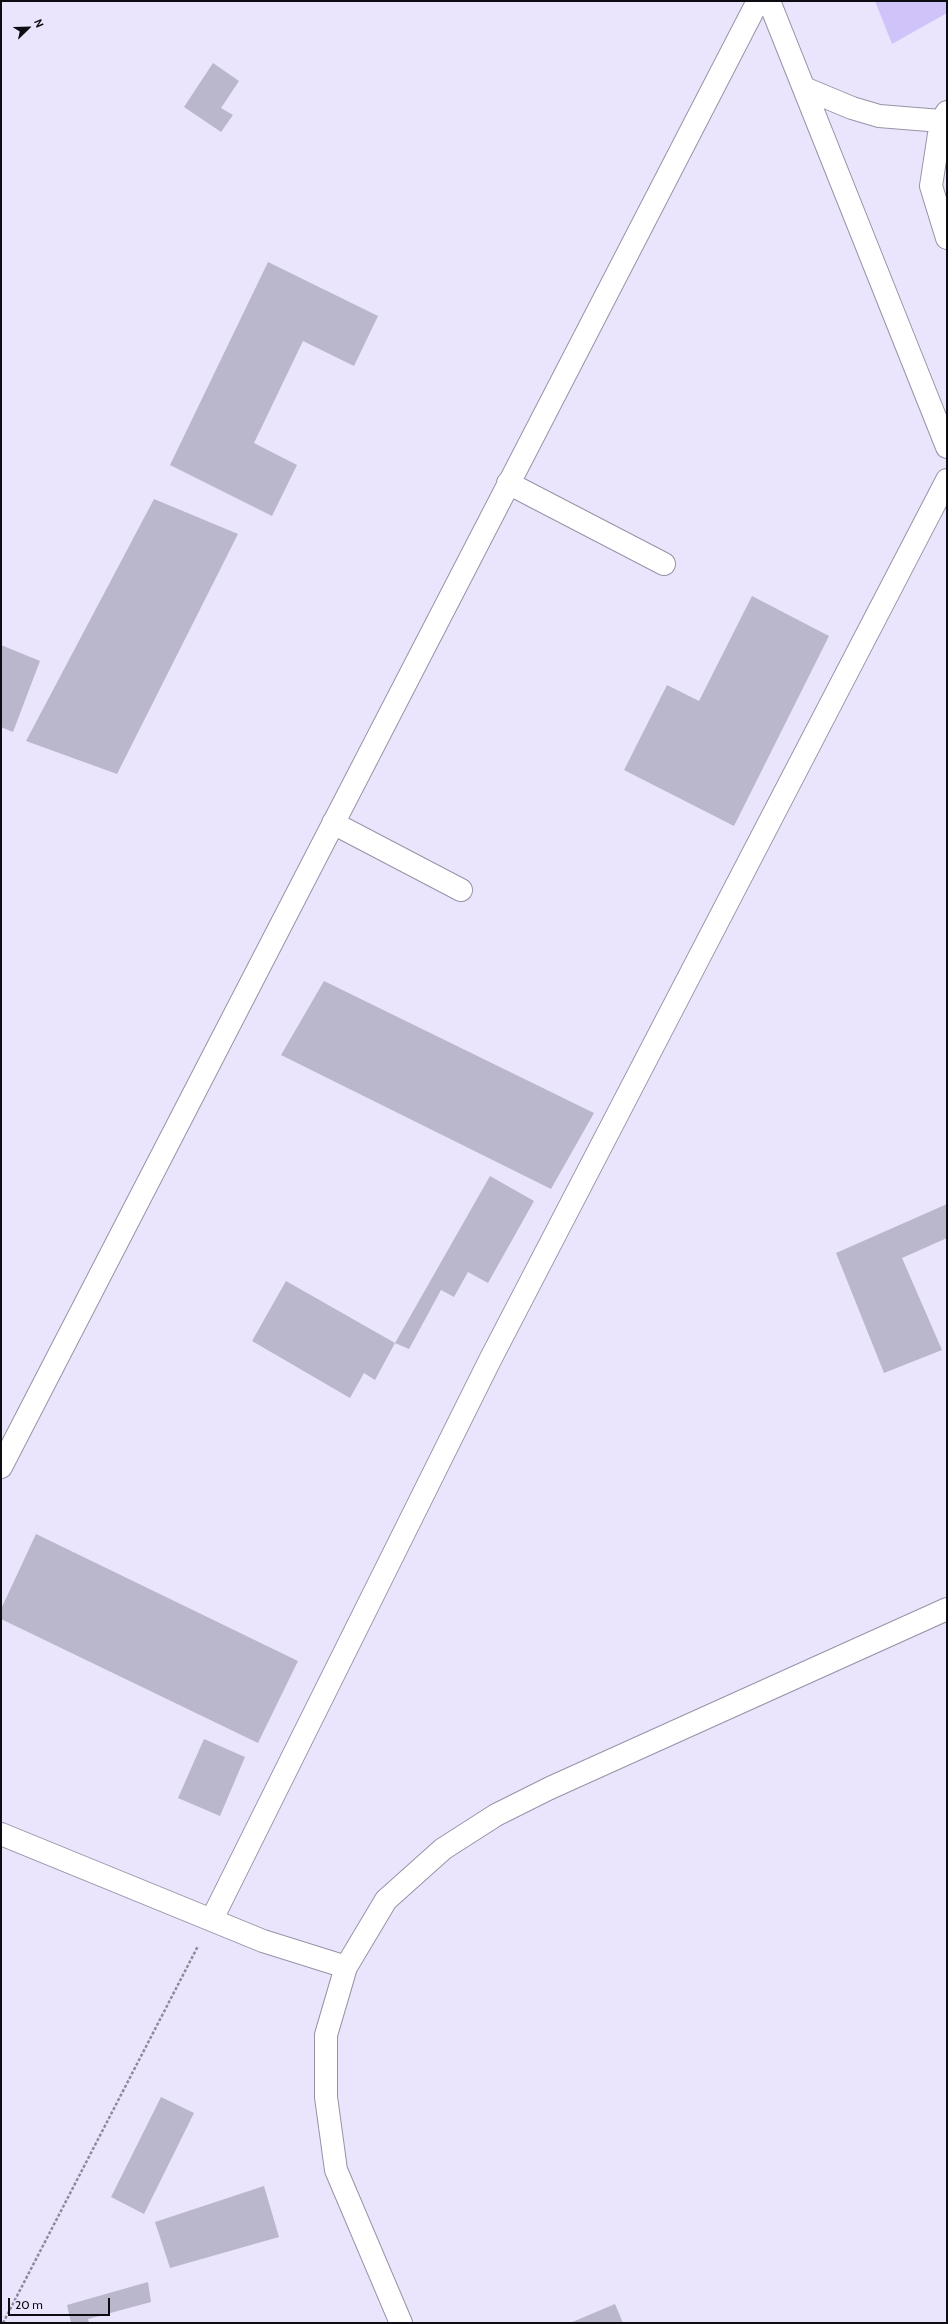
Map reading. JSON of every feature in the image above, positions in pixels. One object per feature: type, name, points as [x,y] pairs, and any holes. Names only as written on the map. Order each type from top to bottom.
[{"type":"street","points":[[1,1467],[758,1]]},
{"type":"street","points":[[769,1],[947,447]]},
{"type":"street","points":[[804,88],[852,108],[879,116],[944,117],[931,186],[947,238]]},
{"type":"street","points":[[212,1919],[490,1360],[947,480]]},
{"type":"street","points":[[508,483],[664,564]]},
{"type":"street","points":[[333,823],[460,890]]},
{"type":"street","points":[[401,2323],[336,2170],[326,2097],[326,2035],[346,1967],[386,1900],[443,1849],[496,1815],[557,1785],[947,1609]]},
{"type":"street","points":[[1,1834],[263,1941],[346,1967]]},
{"type":"path","points":[[3,2323],[212,1919]]},
{"type":"shaded area","points":[[875,1],[947,1],[947,13],[892,44]]},
{"type":"building","points":[[213,63],[239,81],[221,108],[233,115],[221,132],[184,107]]},
{"type":"building","points":[[268,262],[378,316],[354,366],[303,341],[254,443],[297,465],[272,516],[170,465]]},
{"type":"building","points":[[154,499],[238,534],[117,774],[26,741]]},
{"type":"building","points":[[752,596],[829,636],[734,826],[624,770],[667,685],[699,701]]},
{"type":"building","points":[[1,645],[40,661],[13,732],[1,727]]},
{"type":"building","points":[[324,981],[594,1113],[551,1189],[281,1055]]},
{"type":"building","points":[[490,1176],[534,1201],[488,1283],[468,1272],[454,1297],[441,1290],[409,1349],[395,1343]]},
{"type":"building","points":[[947,1204],[947,1238],[902,1258],[942,1350],[884,1373],[836,1253]]},
{"type":"building","points":[[286,1281],[395,1343],[375,1380],[364,1373],[350,1398],[252,1341]]},
{"type":"building","points":[[36,1534],[298,1661],[258,1743],[1,1619],[1,1609]]},
{"type":"building","points":[[204,1739],[245,1757],[220,1816],[178,1798]]},
{"type":"building","points":[[161,2097],[194,2113],[144,2214],[111,2197]]},
{"type":"building","points":[[264,2186],[279,2237],[170,2268],[155,2222]]},
{"type":"building","points":[[148,2282],[151,2302],[88,2319],[89,2323],[71,2323],[67,2305]]},
{"type":"building","points":[[615,2304],[623,2323],[570,2323]]}]
